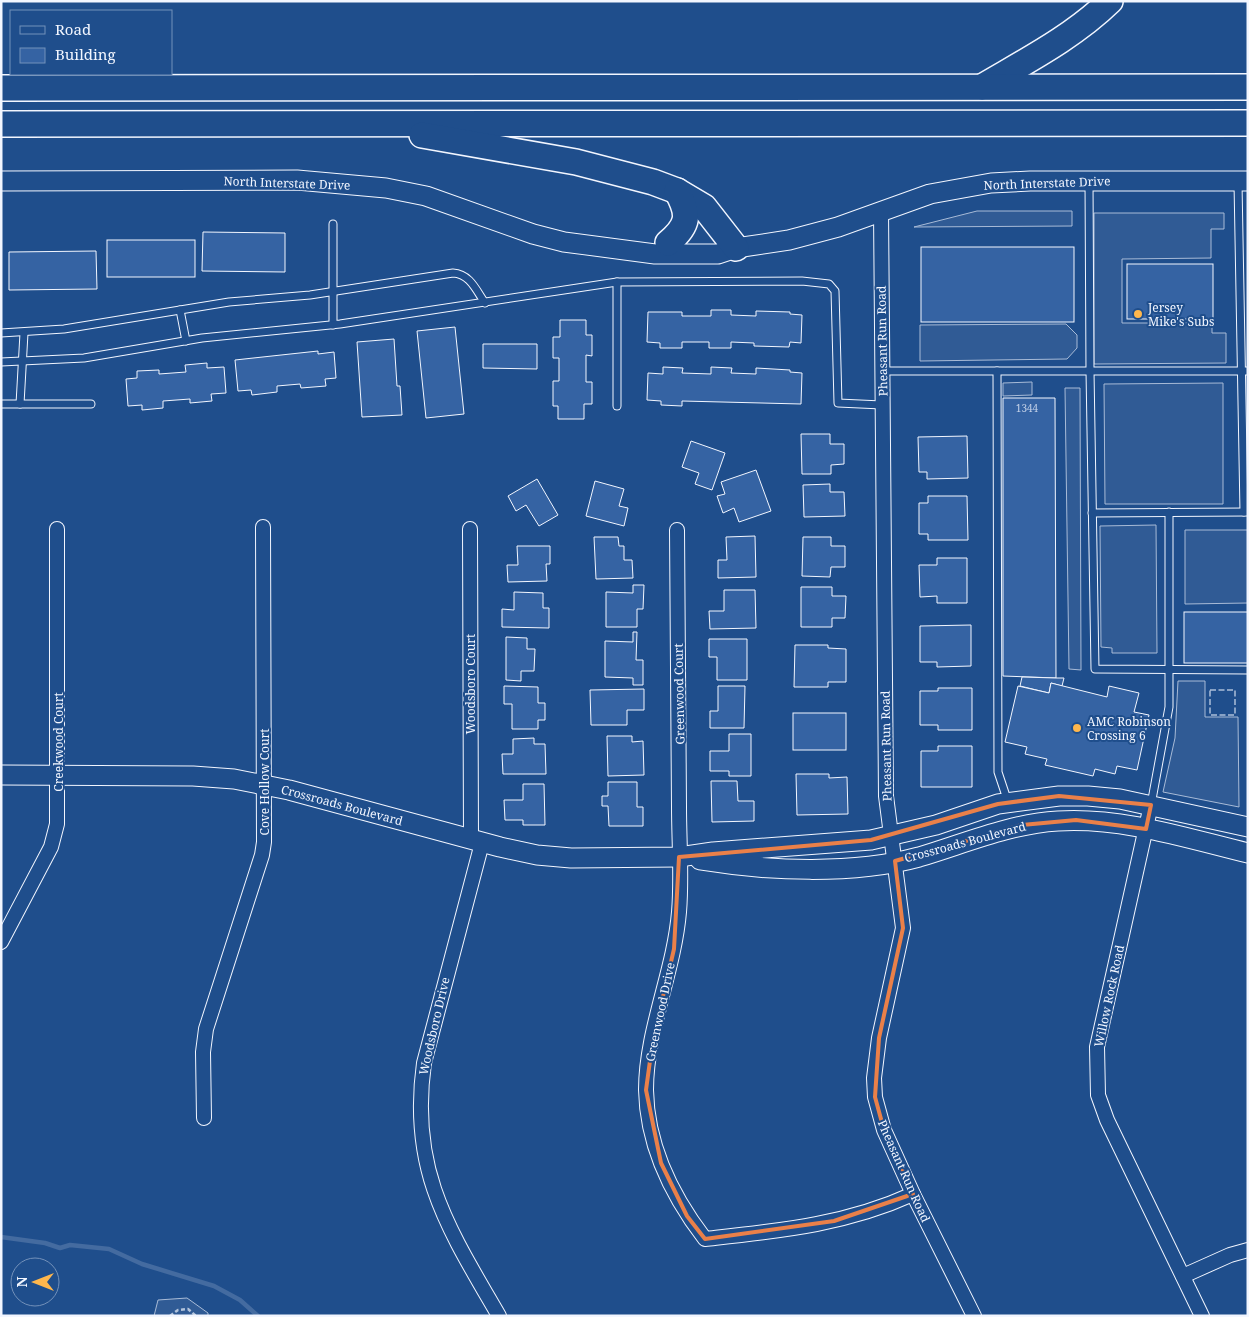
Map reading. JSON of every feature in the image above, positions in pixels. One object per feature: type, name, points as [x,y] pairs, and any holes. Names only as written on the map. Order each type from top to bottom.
[{"type":"highway","points":[[980,88],[1061,40],[1092,18],[1110,1]]},
{"type":"highway","points":[[1,88],[1248,87]]},
{"type":"highway","points":[[1,124],[1248,123]]},
{"type":"highway","points":[[355,124],[576,162],[618,172],[677,191],[704,207],[736,248]]},
{"type":"highway","points":[[668,243],[680,232],[686,218],[685,209],[677,191]]},
{"type":"street","name":"North Interstate Drive","points":[[1,181],[297,180],[352,184],[426,196],[532,234],[594,246],[655,254],[718,254],[736,248],[765,245],[812,235],[930,194],[991,183],[1090,180],[1243,181]]},
{"type":"street","name":"Pheasant Run Road","points":[[881,211],[886,796],[903,928],[879,1038],[874,1078],[875,1097],[884,1130],[913,1194],[974,1316]]},
{"type":"street","name":"North Interstate Drive","points":[[594,246],[718,242],[736,248]]},
{"type":"street","name":"Cove Hollow Court","points":[[204,1118],[203,1052],[206,1029],[262,855],[266,821],[263,527]]},
{"type":"street","name":"Creekwood Court","points":[[1,942],[51,847],[58,811],[57,529]]},
{"type":"street","name":"Woodsboro Court","points":[[470,529],[476,841]]},
{"type":"street","name":"Greenwood Court","points":[[677,530],[680,857]]},
{"type":"street","name":"Crossroads Boulevard","points":[[1,775],[193,776],[234,779],[265,785],[476,841],[554,857],[680,857],[733,850],[871,840],[936,825],[1008,803],[1059,796],[1088,796],[1151,805],[1248,827]]},
{"type":"street","name":"Willow Rock Road","points":[[1151,805],[1097,1047],[1096,1079],[1098,1095],[1107,1120],[1202,1316]]},
{"type":"street","name":"Crossroads Boulevard","points":[[680,857],[714,863],[795,870],[860,867],[917,857],[1022,825],[1076,820],[1146,829],[1248,853]]},
{"type":"street","name":"Woodsboro Drive","points":[[476,841],[424,1063],[421,1084],[421,1122],[428,1174],[440,1209],[460,1250],[499,1316]]},
{"type":"street","name":"Greenwood Drive","points":[[680,857],[681,889],[674,949],[653,1039],[646,1090],[651,1126],[661,1164],[672,1189],[688,1216],[704,1239],[834,1222],[876,1210],[913,1194]]},
{"type":"street","points":[[1183,1276],[1230,1255],[1248,1250]]},
{"type":"lane","points":[[1090,180],[1090,371],[1095,669],[1248,670]]},
{"type":"lane","points":[[1092,512],[1246,512],[1243,181]]},
{"type":"lane","points":[[333,224],[333,325]]},
{"type":"lane","points":[[1,333],[24,333],[229,302],[333,292],[453,273],[463,274],[485,303]]},
{"type":"lane","points":[[1,362],[84,358],[186,341],[333,325],[617,282],[802,281],[829,284],[835,291],[838,404],[882,405]]},
{"type":"lane","points":[[617,282],[617,406]]},
{"type":"lane","points":[[180,310],[186,341]]},
{"type":"lane","points":[[20,404],[24,362],[24,333]]},
{"type":"lane","points":[[882,371],[1245,371]]},
{"type":"lane","points":[[997,371],[998,772],[1008,803]]},
{"type":"lane","points":[[1,404],[91,404]]},
{"type":"lane","points":[[1151,805],[1169,707],[1169,512]]},
{"type":"path","points":[[170,1316],[178,1310],[188,1309],[196,1316]]},
{"type":"highlighted area","points":[[1059,796],[1151,805],[1146,829],[1076,820],[1022,825],[895,861],[903,928],[879,1038],[875,1097],[884,1130],[913,1194],[834,1221],[705,1239],[687,1216],[661,1163],[646,1090],[653,1039],[674,949],[679,857],[871,840],[998,804]]},
{"type":"shaded area","points":[[977,211],[1072,211],[1072,226],[914,227]]},
{"type":"shaded area","points":[[1094,213],[1224,213],[1224,229],[1211,229],[1211,258],[1122,259],[1122,323],[1212,323],[1212,333],[1226,333],[1226,363],[1094,364]]},
{"type":"shaded area","points":[[1066,324],[1077,335],[1077,348],[1067,359],[920,361],[920,325]]},
{"type":"shaded area","points":[[1032,382],[1032,395],[1003,396],[1003,383]]},
{"type":"shaded area","points":[[1223,383],[1223,504],[1105,504],[1104,384]]},
{"type":"shaded area","points":[[1065,388],[1080,388],[1081,670],[1069,669]]},
{"type":"shaded area","points":[[1156,525],[1157,653],[1112,653],[1112,648],[1101,647],[1100,526]]},
{"type":"shaded area","points":[[1185,530],[1248,530],[1248,603],[1185,604]]},
{"type":"shaded area","points":[[1178,681],[1205,681],[1205,717],[1238,717],[1239,807],[1163,792],[1175,738]]},
{"type":"shaded area","points":[[187,1298],[208,1313],[208,1316],[154,1316],[158,1300]]},
{"type":"building","points":[[203,232],[285,233],[285,272],[202,271]]},
{"type":"building","points":[[107,240],[195,240],[195,277],[107,277]]},
{"type":"building","points":[[921,247],[1074,247],[1074,322],[921,322]]},
{"type":"building","points":[[96,251],[97,289],[9,290],[9,252]]},
{"type":"building","points":[[1127,264],[1213,264],[1213,319],[1127,319]]},
{"type":"building","points":[[711,310],[731,310],[731,315],[756,316],[756,311],[790,312],[790,314],[802,315],[801,343],[790,342],[789,347],[754,346],[754,343],[731,342],[731,348],[709,348],[709,342],[682,342],[682,348],[660,348],[660,343],[647,342],[648,312],[682,312],[682,316],[711,316]]},
{"type":"building","points":[[560,320],[586,320],[586,335],[592,335],[592,356],[586,355],[586,382],[592,382],[592,404],[584,404],[584,419],[558,419],[558,406],[553,406],[553,381],[559,381],[559,358],[553,358],[553,337],[560,337]]},
{"type":"building","points":[[455,327],[464,414],[426,418],[417,331]]},
{"type":"building","points":[[394,339],[397,386],[400,386],[402,415],[362,417],[357,342]]},
{"type":"building","points":[[483,344],[537,344],[537,369],[483,368]]},
{"type":"building","points":[[318,351],[318,354],[334,352],[336,378],[325,379],[326,386],[301,388],[300,384],[277,386],[277,392],[252,395],[251,390],[238,391],[235,360]]},
{"type":"building","points":[[207,363],[207,368],[224,367],[226,393],[211,394],[212,401],[190,403],[190,399],[163,401],[163,408],[142,410],[142,405],[128,406],[126,379],[137,378],[137,371],[159,370],[159,374],[186,372],[185,365]]},
{"type":"building","points":[[663,367],[683,368],[682,373],[711,374],[711,367],[732,368],[731,373],[756,374],[756,368],[790,370],[790,372],[802,373],[801,404],[682,401],[682,406],[661,405],[661,401],[647,400],[648,373],[663,374]]},
{"type":"building","points":[[1003,398],[1055,398],[1056,678],[1003,676]]},
{"type":"building","points":[[801,434],[830,434],[830,444],[844,444],[844,464],[831,465],[831,474],[802,474]]},
{"type":"building","points":[[967,436],[968,478],[927,479],[927,472],[919,472],[918,437]]},
{"type":"building","points":[[691,441],[725,453],[712,490],[695,484],[699,473],[682,467]]},
{"type":"building","points":[[756,470],[771,511],[739,522],[734,508],[723,513],[717,496],[725,494],[721,482]]},
{"type":"building","points":[[537,479],[558,515],[539,526],[526,505],[516,511],[508,496]]},
{"type":"building","points":[[595,481],[624,489],[619,506],[628,508],[624,526],[586,516]]},
{"type":"building","points":[[830,484],[830,492],[844,492],[845,516],[804,517],[803,485]]},
{"type":"building","points":[[928,496],[967,496],[968,540],[928,540],[928,534],[919,534],[919,503],[928,503]]},
{"type":"building","points":[[755,536],[756,577],[718,578],[718,560],[727,560],[726,537]]},
{"type":"building","points":[[594,537],[618,537],[619,546],[624,546],[624,560],[632,560],[633,578],[596,579]]},
{"type":"building","points":[[803,537],[831,537],[831,546],[845,546],[845,567],[831,567],[830,577],[802,576]]},
{"type":"building","points":[[517,546],[550,546],[550,564],[546,564],[547,581],[508,582],[507,565],[518,565]]},
{"type":"building","points":[[937,558],[967,558],[967,603],[937,603],[937,596],[920,597],[919,565],[937,565]]},
{"type":"building","points":[[633,585],[644,585],[643,609],[637,609],[637,627],[606,627],[606,592],[633,593]]},
{"type":"building","points":[[801,587],[832,587],[832,596],[846,596],[845,618],[832,618],[832,627],[801,627]]},
{"type":"building","points":[[724,590],[755,590],[756,628],[710,629],[709,611],[724,611]]},
{"type":"building","points":[[514,592],[543,593],[543,608],[549,608],[549,628],[502,627],[502,609],[514,610]]},
{"type":"building","points":[[1184,612],[1248,612],[1248,663],[1184,663]]},
{"type":"building","points":[[971,625],[971,666],[937,667],[937,662],[920,662],[920,626]]},
{"type":"building","points":[[633,632],[637,632],[636,660],[643,660],[643,685],[633,685],[633,678],[605,677],[605,641],[633,642]]},
{"type":"building","points":[[506,637],[527,638],[527,649],[535,649],[534,671],[521,671],[521,681],[506,680]]},
{"type":"building","points":[[709,639],[747,639],[747,680],[717,680],[717,657],[709,657]]},
{"type":"building","points":[[795,645],[828,645],[828,648],[846,649],[846,682],[828,682],[828,687],[794,687]]},
{"type":"building","points":[[1022,677],[1064,678],[1062,686],[1051,683],[1049,693],[1020,686]]},
{"type":"building","name":"AMC Robinson Crossing 6","points":[[1051,683],[1107,697],[1109,686],[1139,693],[1134,712],[1149,715],[1137,770],[1117,766],[1115,774],[1095,769],[1093,776],[1045,765],[1047,759],[1025,754],[1027,747],[1005,742],[1018,686],[1049,693]]},
{"type":"building","points":[[504,686],[538,687],[538,703],[545,703],[545,720],[538,720],[538,729],[512,729],[512,704],[504,704]]},
{"type":"building","points":[[718,686],[745,686],[744,728],[710,728],[710,711],[718,711]]},
{"type":"building","points":[[938,688],[972,688],[972,730],[938,730],[938,725],[920,725],[920,691],[938,691]]},
{"type":"building","points":[[644,689],[644,710],[627,710],[627,725],[591,725],[590,690]]},
{"type":"building","points":[[793,713],[846,713],[846,750],[793,750]]},
{"type":"building","points":[[729,734],[751,734],[751,776],[729,776],[729,771],[710,771],[710,751],[729,751]]},
{"type":"building","points":[[607,736],[632,736],[632,742],[643,741],[644,775],[608,776]]},
{"type":"building","points":[[534,738],[534,744],[545,744],[546,774],[503,774],[502,754],[513,754],[513,739]]},
{"type":"building","points":[[938,746],[972,746],[972,787],[921,787],[921,751],[938,751]]},
{"type":"building","points":[[796,774],[829,774],[829,778],[847,777],[848,814],[797,815]]},
{"type":"building","points":[[711,781],[737,781],[738,801],[754,801],[754,821],[712,822]]},
{"type":"building","points":[[608,782],[637,782],[637,807],[643,807],[643,826],[609,826],[608,806],[602,806],[602,796],[608,796]]},
{"type":"building","points":[[523,784],[544,784],[545,825],[523,825],[523,820],[505,820],[504,800],[523,800]]},
{"type":"waterway","points":[[1,1237],[45,1243],[60,1248],[70,1245],[109,1249],[142,1264],[214,1286],[240,1300],[258,1316]]},
{"type":"fence","points":[[1210,690],[1235,690],[1235,715],[1210,715],[1210,690]]},
{"type":"place","name":"Jersey Mike's Subs","points":[[1138,314]]},
{"type":"place","name":"AMC Robinson Crossing 6","points":[[1077,728]]}]
